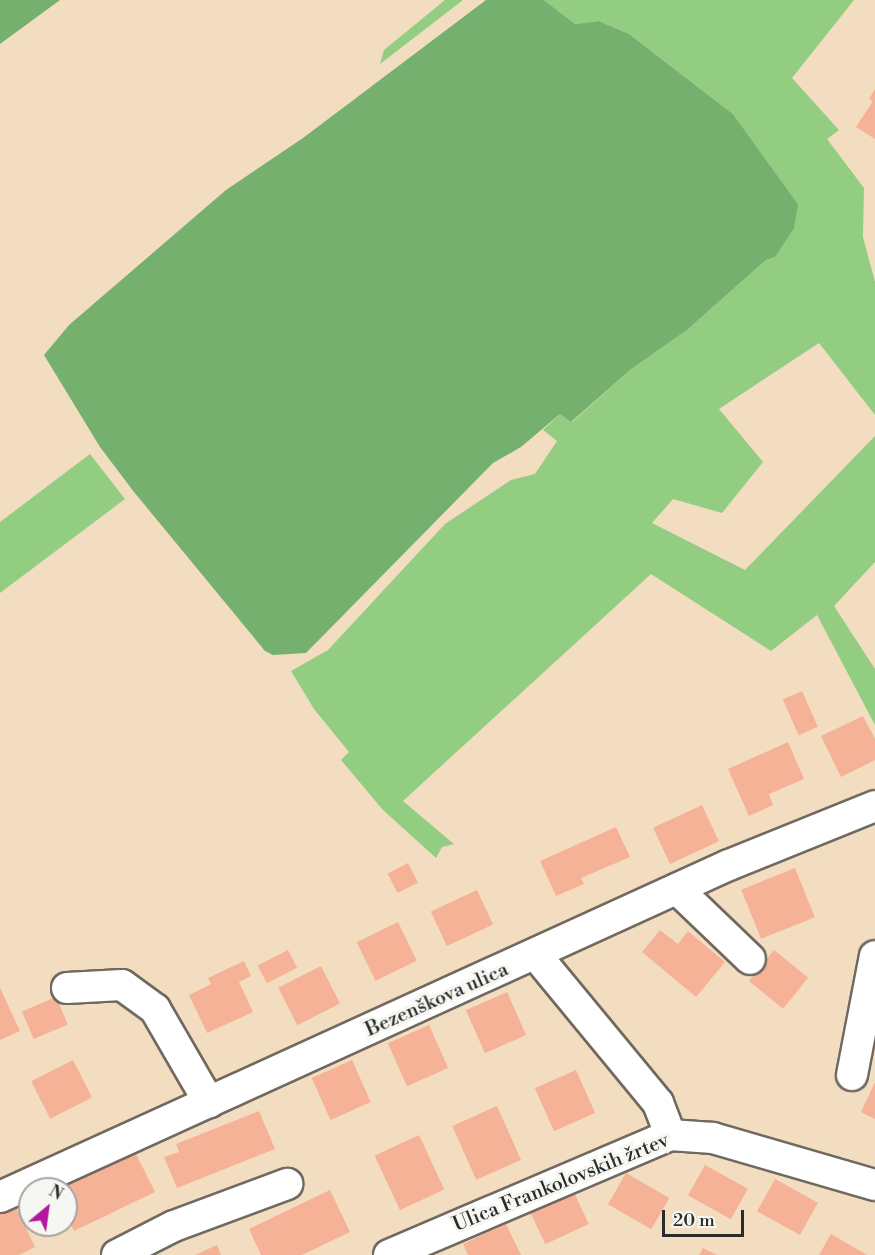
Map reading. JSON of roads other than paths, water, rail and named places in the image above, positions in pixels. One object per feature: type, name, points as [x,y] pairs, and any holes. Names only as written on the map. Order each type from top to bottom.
[{"type":"street","name":"Bezenškova ulica","points":[[0,1197],[677,889],[875,806]]},
{"type":"street","points":[[677,889],[750,960]]},
{"type":"street","points":[[536,955],[658,1103],[670,1135]]},
{"type":"street","points":[[852,1075],[875,956]]},
{"type":"street","points":[[67,988],[122,985],[155,1009],[209,1102]]},
{"type":"street","name":"Ulica Frankolovskih žrtev","points":[[389,1255],[670,1135],[712,1138],[875,1185]]},
{"type":"street","points":[[117,1255],[174,1226],[287,1184]]}]
